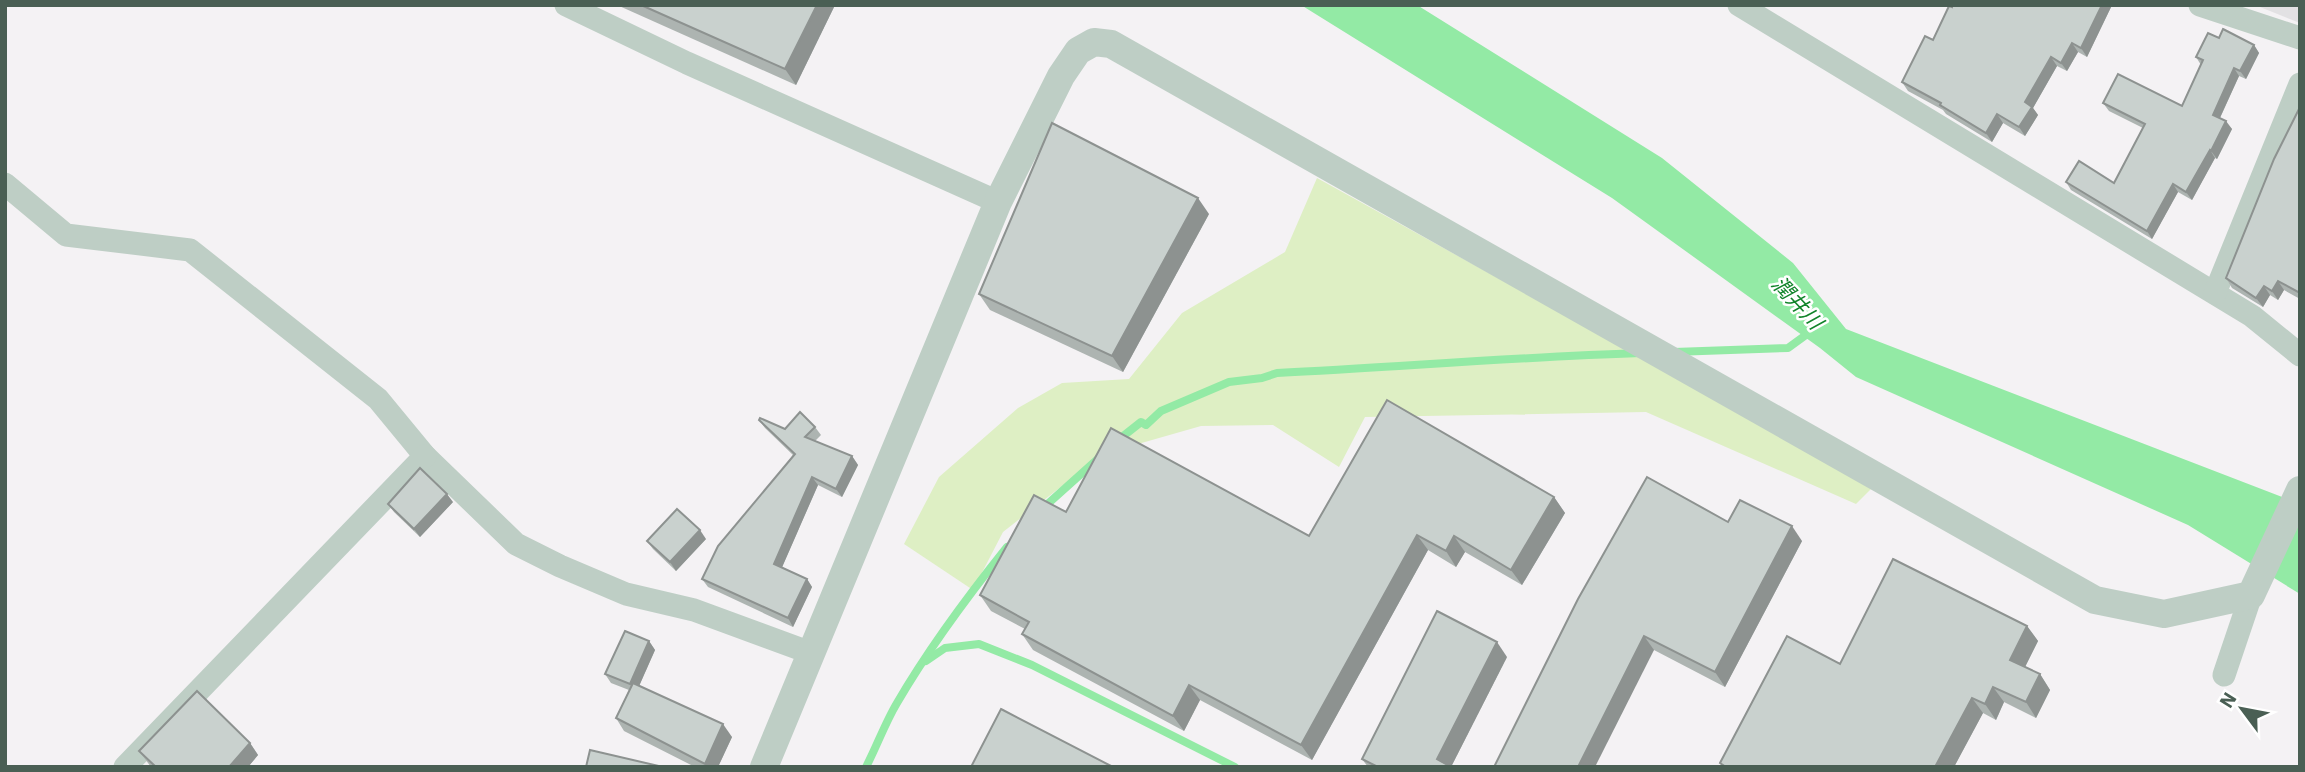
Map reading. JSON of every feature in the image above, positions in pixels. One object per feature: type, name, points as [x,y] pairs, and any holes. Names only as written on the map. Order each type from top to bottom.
[{"type":"street","points":[[566,5],[687,63],[998,202]]},
{"type":"street","points":[[1739,5],[2252,316],[2300,355]]},
{"type":"street","points":[[2200,5],[2300,38]]},
{"type":"street","points":[[764,767],[841,587],[998,202],[1061,76],[1078,51],[1094,43],[1111,44],[2095,600],[2164,614],[2250,595]]},
{"type":"street","points":[[2215,293],[2300,84]]},
{"type":"street","points":[[5,184],[66,235],[190,250],[378,399],[425,456],[516,544],[626,594],[694,610],[811,653]]},
{"type":"street","points":[[125,767],[425,456]]},
{"type":"street","points":[[2224,675],[2250,595],[2300,490]]},
{"type":"shaded area","points":[[2255,5],[2300,5],[2300,23]]},
{"type":"shaded area","points":[[1317,178],[1874,486],[1856,504],[1646,412],[1365,417],[1339,467],[1273,425],[1201,426],[1103,454],[1003,532],[973,590],[904,544],[939,477],[1018,408],[1062,383],[1129,379],[1182,313],[1285,252]]},
{"type":"water","name":"潤井川","points":[[1301,5],[1417,5],[1662,158],[1793,263],[1846,329],[2300,504],[2300,594],[2188,525],[1856,377],[1612,198]]},
{"type":"building","points":[[641,5],[817,5],[785,69]]},
{"type":"building","points":[[2102,5],[2081,48],[2072,43],[2061,63],[2051,57],[2025,102],[2032,107],[2019,127],[1997,114],[1986,133],[1940,105],[1941,103],[1902,82],[1925,36],[1933,40],[1949,6]]},
{"type":"building","points":[[2223,29],[2254,45],[2240,71],[2234,68],[2213,115],[2226,121],[2186,192],[2173,184],[2147,231],[2066,182],[2079,161],[2114,183],[2145,124],[2103,103],[2118,74],[2182,106],[2203,60],[2196,57],[2208,33],[2219,38]]},
{"type":"building","points":[[2300,107],[2300,293],[2278,281],[2272,291],[2264,286],[2256,298],[2226,278],[2274,159]]},
{"type":"building","points":[[1052,123],[1198,198],[1112,356],[979,294]]},
{"type":"building","points":[[1387,400],[1554,497],[1511,570],[1454,536],[1446,551],[1417,535],[1301,745],[1189,685],[1173,716],[1022,634],[1029,622],[980,595],[1034,495],[1066,512],[1111,428],[1309,536]]},
{"type":"building","points":[[800,412],[815,427],[805,437],[852,456],[836,489],[812,477],[774,564],[807,579],[788,618],[702,579],[718,546],[795,454],[759,420],[760,418],[785,429]]},
{"type":"building","points":[[420,468],[447,494],[414,529],[388,504]]},
{"type":"building","points":[[1647,477],[1728,522],[1740,500],[1792,526],[1715,672],[1644,636],[1578,767],[1494,767],[1578,599]]},
{"type":"building","points":[[677,509],[700,530],[670,562],[647,541]]},
{"type":"building","points":[[1893,559],[2027,626],[2010,660],[2040,674],[2026,702],[1993,687],[1985,704],[1972,698],[1935,767],[1726,767],[1720,763],[1787,636],[1840,664]]},
{"type":"building","points":[[1437,611],[1497,642],[1437,759],[1451,767],[1378,767],[1362,759]]},
{"type":"building","points":[[625,631],[649,641],[630,684],[605,674]]},
{"type":"building","points":[[633,683],[723,724],[705,764],[616,718]]},
{"type":"building","points":[[197,691],[250,743],[229,767],[156,767],[139,751]]},
{"type":"building","points":[[1001,709],[1113,767],[971,767]]},
{"type":"building","points":[[590,750],[663,767],[586,767]]},
{"type":"waterway","name":"潤井川","points":[[1674,352],[1788,348],[1810,332]]},
{"type":"waterway","points":[[1117,441],[1141,422],[1146,425],[1161,411],[1229,382],[1262,378],[1277,373],[1640,353]]},
{"type":"waterway","points":[[1042,509],[1100,457]]},
{"type":"waterway","points":[[866,767],[893,711],[922,662],[1007,547]]},
{"type":"waterway","points":[[926,661],[945,648],[979,644],[1032,665],[1235,767]]}]
